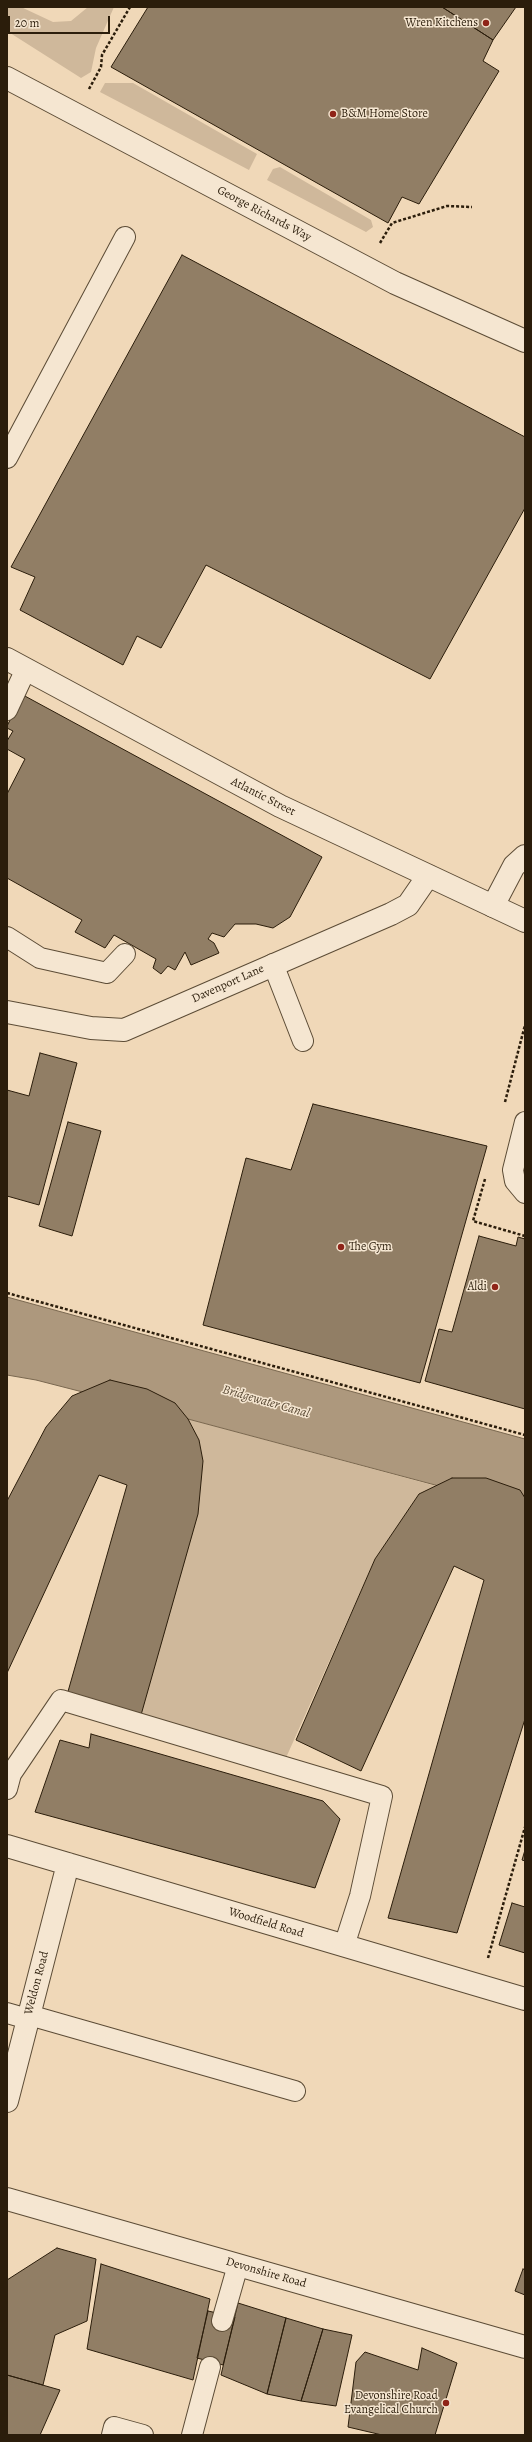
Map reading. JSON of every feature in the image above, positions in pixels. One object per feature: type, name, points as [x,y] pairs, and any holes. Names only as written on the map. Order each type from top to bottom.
[{"type":"street","name":"George Richards Way","points":[[7,78],[365,267],[460,313],[525,340]]},
{"type":"street","name":"Atlantic Street","points":[[7,659],[280,806],[525,921]]},
{"type":"street","points":[[493,906],[514,866],[525,856]]},
{"type":"street","name":"Davenport Lane","points":[[7,1012],[92,1028],[124,1030],[408,905],[428,876]]},
{"type":"street","name":"Woodfield Road","points":[[7,1846],[525,1999]]},
{"type":"street","name":"Weldon Road","points":[[7,2101],[68,1864]]},
{"type":"street","name":"Devonshire Road","points":[[7,2198],[525,2347]]},
{"type":"lane","points":[[7,458],[125,237]]},
{"type":"lane","points":[[7,710],[26,669]]},
{"type":"lane","points":[[7,937],[40,958],[107,973],[125,954]]},
{"type":"lane","points":[[273,964],[303,1041]]},
{"type":"lane","points":[[525,1122],[513,1170],[515,1181],[525,1192]]},
{"type":"lane","points":[[7,1789],[10,1774],[61,1700],[382,1796],[360,1896],[344,1946]]},
{"type":"lane","points":[[7,2013],[29,2017],[295,2091]]},
{"type":"lane","points":[[222,2322],[238,2265]]},
{"type":"lane","points":[[192,2435],[210,2367]]},
{"type":"lane","points":[[112,2435],[114,2427],[143,2435]]},
{"type":"path","points":[[75,114],[101,67],[102,55],[130,7]]},
{"type":"path","points":[[365,267],[392,223],[447,206],[472,207]]},
{"type":"path","points":[[7,1293],[525,1435]]},
{"type":"path","points":[[492,1945],[525,1827]]},
{"type":"shaded area","points":[[7,7],[21,7],[53,22],[71,21],[88,7],[114,7],[96,48],[91,72],[81,78],[7,31]]},
{"type":"shaded area","points":[[105,83],[133,83],[257,154],[249,170],[100,92]]},
{"type":"shaded area","points":[[280,167],[371,220],[373,227],[366,232],[267,180],[273,169]]},
{"type":"shaded area","points":[[188,1419],[436,1486],[419,1494],[375,1559],[285,1760],[141,1715],[203,1461],[199,1440]]},
{"type":"water","name":"Bridgewater Canal","points":[[7,1297],[525,1439],[525,1509],[188,1419],[36,1380],[7,1375]]},
{"type":"building","name":"B&M Home Store","points":[[148,7],[442,7],[493,40],[483,61],[499,71],[419,204],[402,197],[388,223],[111,67]]},
{"type":"building","name":"Wren Kitchens","points":[[442,7],[516,7],[493,40]]},
{"type":"building","points":[[182,255],[525,437],[525,508],[430,679],[206,565],[161,648],[137,636],[123,665],[20,610],[35,577],[11,567]]},
{"type":"building","points":[[23,695],[322,857],[290,917],[273,928],[256,924],[235,924],[224,937],[212,933],[208,939],[214,943],[219,953],[191,965],[185,952],[175,970],[168,966],[161,974],[153,968],[156,959],[114,935],[105,948],[75,932],[82,920],[7,878],[7,794],[25,759],[7,749],[7,741],[13,731],[7,728],[7,726]]},
{"type":"building","points":[[40,1053],[77,1063],[39,1205],[7,1196],[7,1090],[29,1096]]},
{"type":"building","name":"The Gym","points":[[313,1104],[487,1146],[420,1383],[203,1325],[246,1158],[291,1170]]},
{"type":"building","points":[[68,1122],[101,1131],[72,1236],[39,1226]]},
{"type":"building","name":"Aldi","points":[[479,1236],[516,1246],[518,1237],[525,1239],[525,1409],[425,1381],[439,1329],[452,1332]]},
{"type":"building","points":[[110,1380],[147,1389],[175,1403],[188,1419],[199,1440],[203,1461],[198,1514],[141,1715],[67,1695],[127,1485],[99,1475],[7,1673],[7,1501],[46,1427],[72,1396]]},
{"type":"building","points":[[452,1478],[486,1478],[520,1490],[525,1498],[525,1719],[457,1933],[388,1918],[484,1580],[454,1566],[361,1771],[296,1740],[375,1559],[419,1494]]},
{"type":"building","points":[[91,1734],[323,1801],[340,1819],[315,1888],[35,1812],[60,1740],[89,1748]]},
{"type":"building","points":[[525,1850],[525,1861],[522,1860]]},
{"type":"building","points":[[512,1903],[525,1907],[525,1953],[499,1945]]},
{"type":"building","points":[[57,2248],[96,2259],[87,2321],[55,2335],[43,2385],[7,2375],[7,2280]]},
{"type":"building","points":[[101,2264],[210,2299],[193,2380],[87,2349]]},
{"type":"building","points":[[523,2269],[525,2270],[525,2295],[515,2291]]},
{"type":"building","points":[[238,2303],[286,2318],[267,2394],[221,2375]]},
{"type":"building","points":[[208,2311],[235,2317],[223,2365],[197,2358]]},
{"type":"building","points":[[286,2318],[323,2329],[301,2401],[267,2394]]},
{"type":"building","points":[[323,2329],[352,2335],[336,2406],[301,2401]]},
{"type":"building","points":[[422,2348],[457,2363],[435,2435],[382,2435],[348,2427],[356,2362],[365,2352],[418,2370]]},
{"type":"building","points":[[7,2375],[60,2390],[40,2435],[7,2435]]},
{"type":"place","name":"Wren Kitchens","points":[[486,23]]},
{"type":"place","name":"B&M Home Store","points":[[333,114]]},
{"type":"place","name":"The Gym","points":[[341,1247]]},
{"type":"place","name":"Aldi","points":[[495,1287]]},
{"type":"place","name":"Devonshire Road Evangelical Church","points":[[446,2403]]}]
